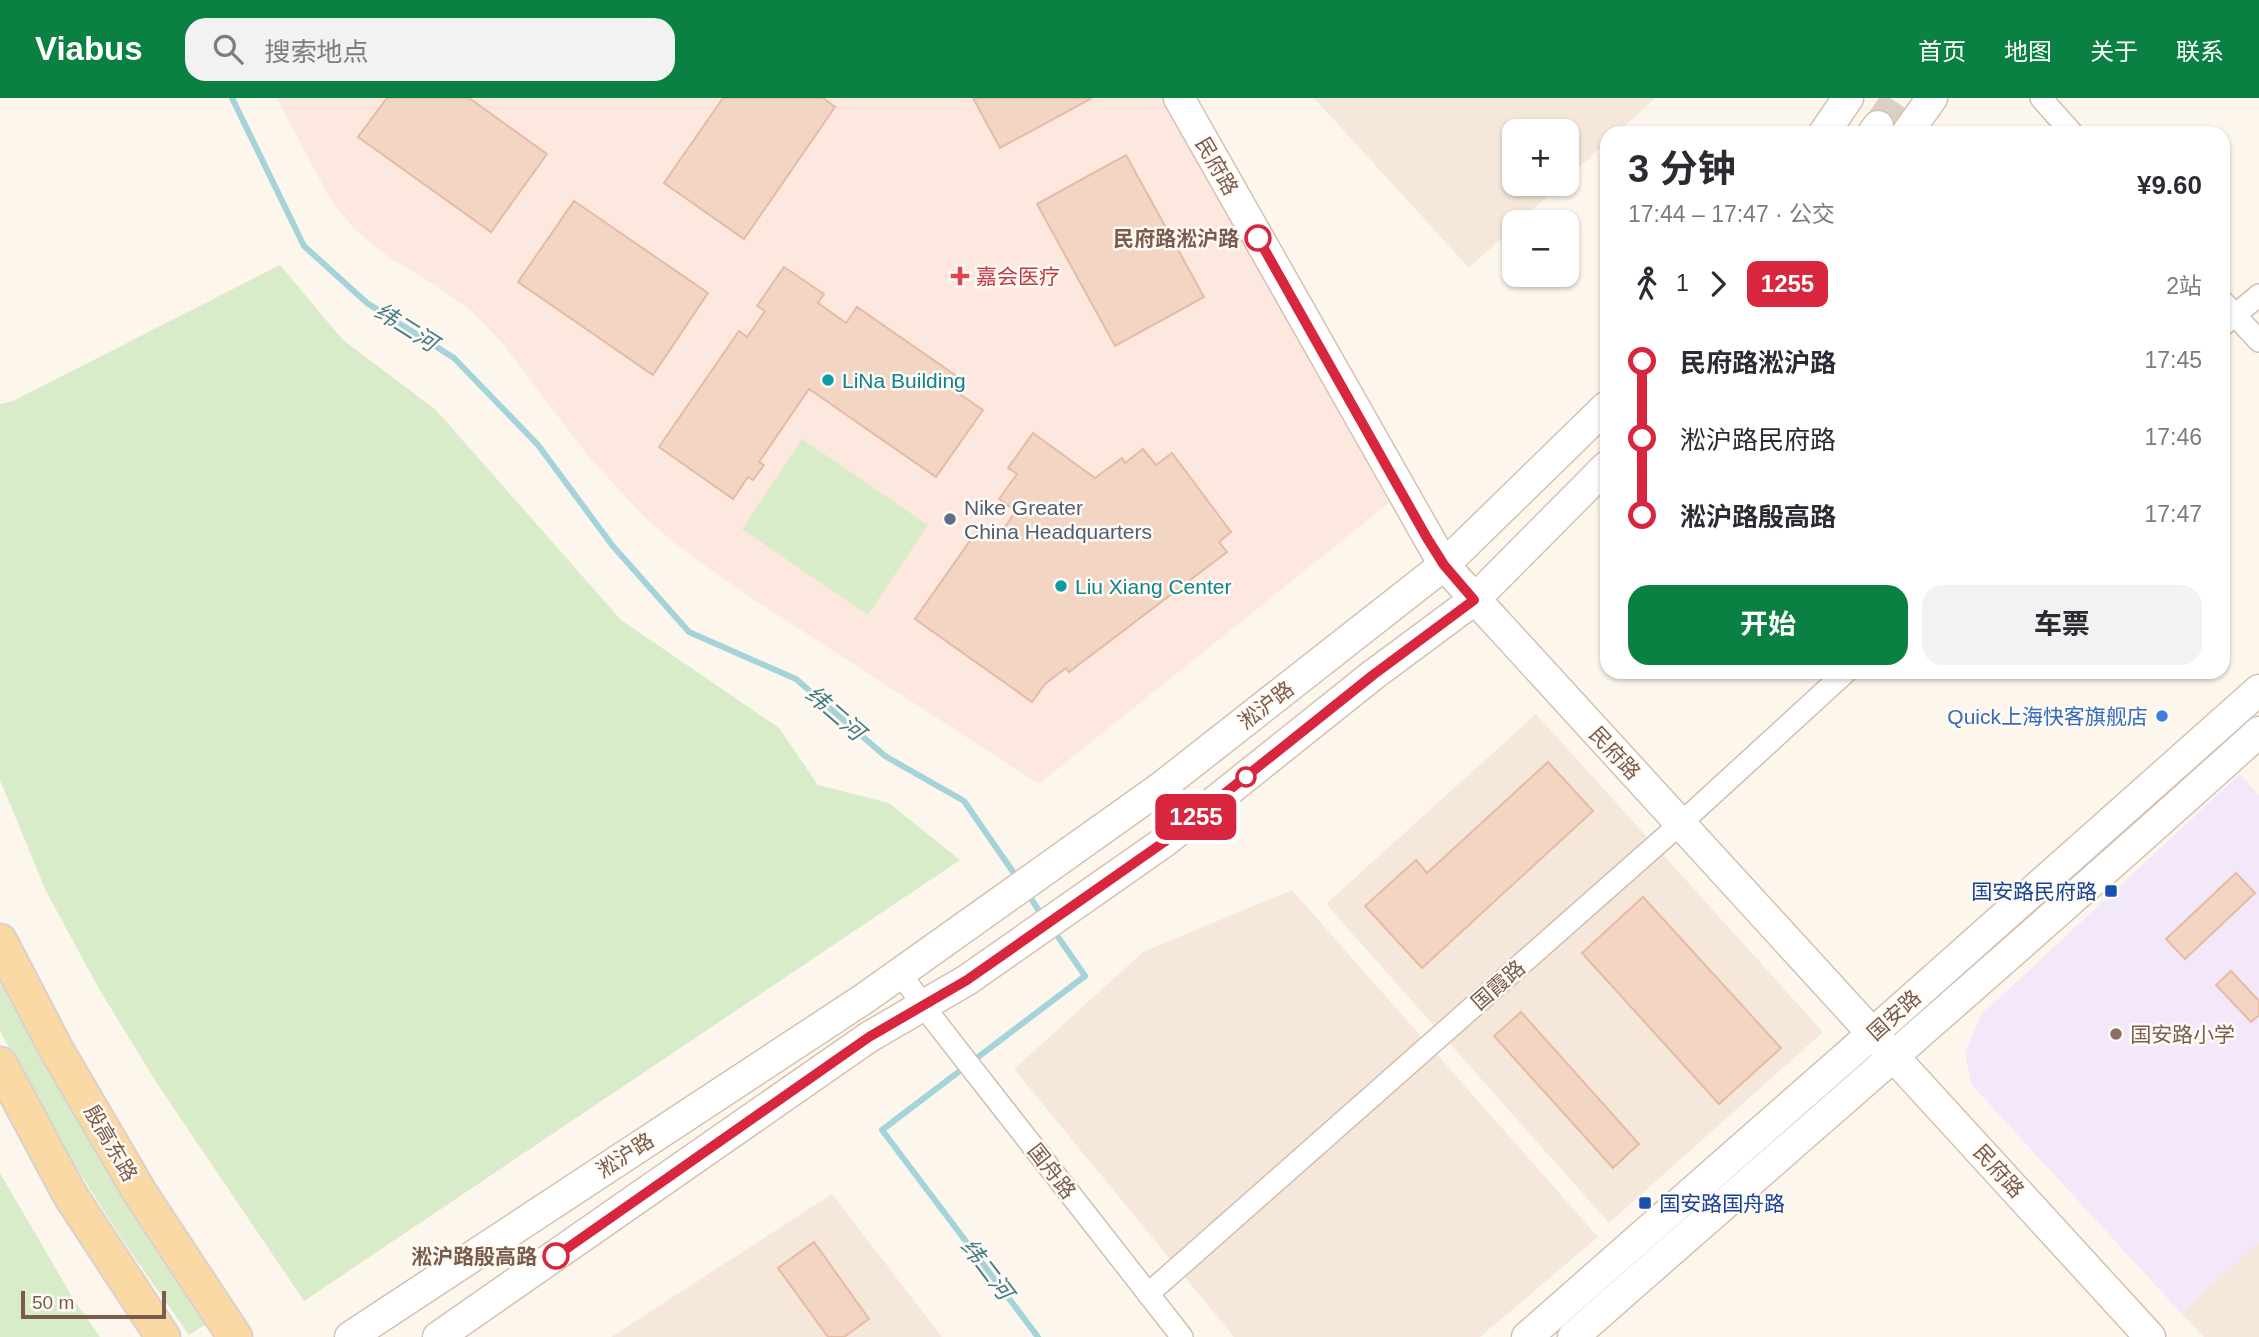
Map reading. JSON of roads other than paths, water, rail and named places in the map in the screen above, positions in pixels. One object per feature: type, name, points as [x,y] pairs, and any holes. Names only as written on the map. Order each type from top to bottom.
[{"type":"main road","name":"殷高东路","points":[[0,941],[56,1049],[135,1185],[235,1337]]},
{"type":"main road","points":[[0,1064],[70,1195],[163,1337]]},
{"type":"street","name":"民府路","points":[[1178,98],[1444,565],[2150,1337]]},
{"type":"street","points":[[1913,126],[1932,98]]},
{"type":"street","points":[[2041,98],[2066,126]]},
{"type":"street","points":[[2230,312],[2259,295]]},
{"type":"street","points":[[2230,317],[2259,341]]},
{"type":"street","name":"淞沪路","points":[[350,1337],[900,972],[1160,788],[1444,565],[1600,414]]},
{"type":"street","name":"淞沪路","points":[[438,1337],[869,1037],[967,980],[1164,842],[1373,675],[1474,600],[1600,473]]},
{"type":"street","name":"国霞路","points":[[1148,1294],[1680,824],[1838,679]]},
{"type":"street","name":"国安路","points":[[1573,1337],[2259,690]]},
{"type":"street","name":"国安路","points":[[1527,1337],[1883,1044],[2098,878],[2259,732]]},
{"type":"street","points":[[900,972],[924,1006]]},
{"type":"street","name":"国舟路","points":[[924,1006],[1182,1337]]},
{"type":"waterway","name":"纬二河","points":[[232,98],[304,246],[367,303],[454,358],[538,445],[612,545],[689,632],[796,679],[885,756],[964,801],[1018,879]]},
{"type":"waterway","name":"纬二河","points":[[1028,894],[1043,917]]},
{"type":"waterway","name":"纬二河","points":[[1038,1337],[882,1130],[1085,976],[1054,931]]},
{"type":"tunnel","points":[[1878,126],[1897,98]]},
{"type":"place","name":"民府路淞沪路","points":[[1258,238]]},
{"type":"place","name":"嘉会医疗","points":[[960,276]]},
{"type":"place","name":"LiNa Building","points":[[828,380]]},
{"type":"place","name":"Nike Greater China Headquarters","points":[[950,519]]},
{"type":"place","name":"Liu Xiang Center","points":[[1061,586]]},
{"type":"place","name":"Quick上海快客旗舰店","points":[[2162,716]]},
{"type":"place","name":"国安路民府路","points":[[2111,891]]},
{"type":"place","name":"国安路小学","points":[[2116,1034]]},
{"type":"place","name":"国安路国舟路","points":[[1645,1203]]},
{"type":"place","name":"淞沪路殷高路","points":[[556,1256]]}]
